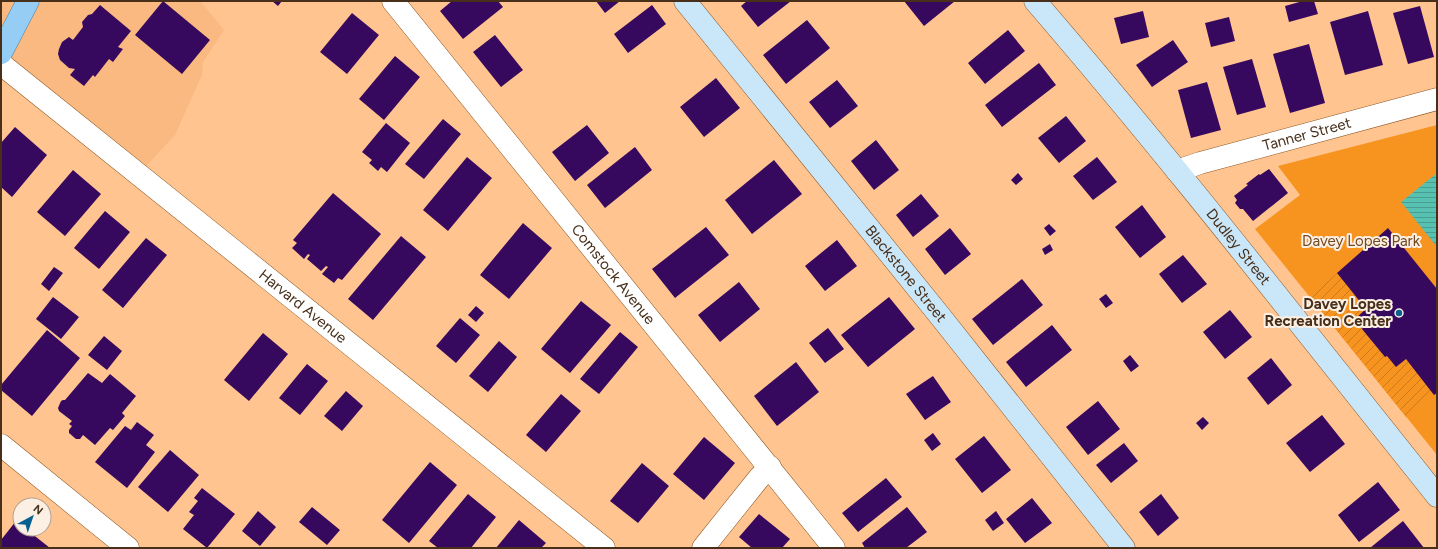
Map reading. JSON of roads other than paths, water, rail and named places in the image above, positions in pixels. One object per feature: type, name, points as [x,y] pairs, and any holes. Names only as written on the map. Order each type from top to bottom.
[{"type":"main road","points":[[1,53],[28,1]]},
{"type":"street","name":"Comstock Avenue","points":[[393,1],[834,548]]},
{"type":"street","name":"Blackstone Street","points":[[685,1],[945,322],[1124,548]]},
{"type":"street","name":"Dudley Street","points":[[1035,1],[1094,69],[1177,171],[1437,496]]},
{"type":"street","name":"Harvard Avenue","points":[[1,64],[604,548]]},
{"type":"street","name":"Tanner Street","points":[[1177,171],[1200,163],[1437,99]]},
{"type":"street","points":[[1,445],[128,548]]},
{"type":"street","points":[[703,548],[759,478],[770,467]]},
{"type":"water","points":[[1437,173],[1437,247],[1401,202]]},
{"type":"place","name":"Davey Lopes Recreation Center","points":[[1399,313]]},
{"type":"park label","name":"Davey Lopes Park","points":[[1361,241]]}]
